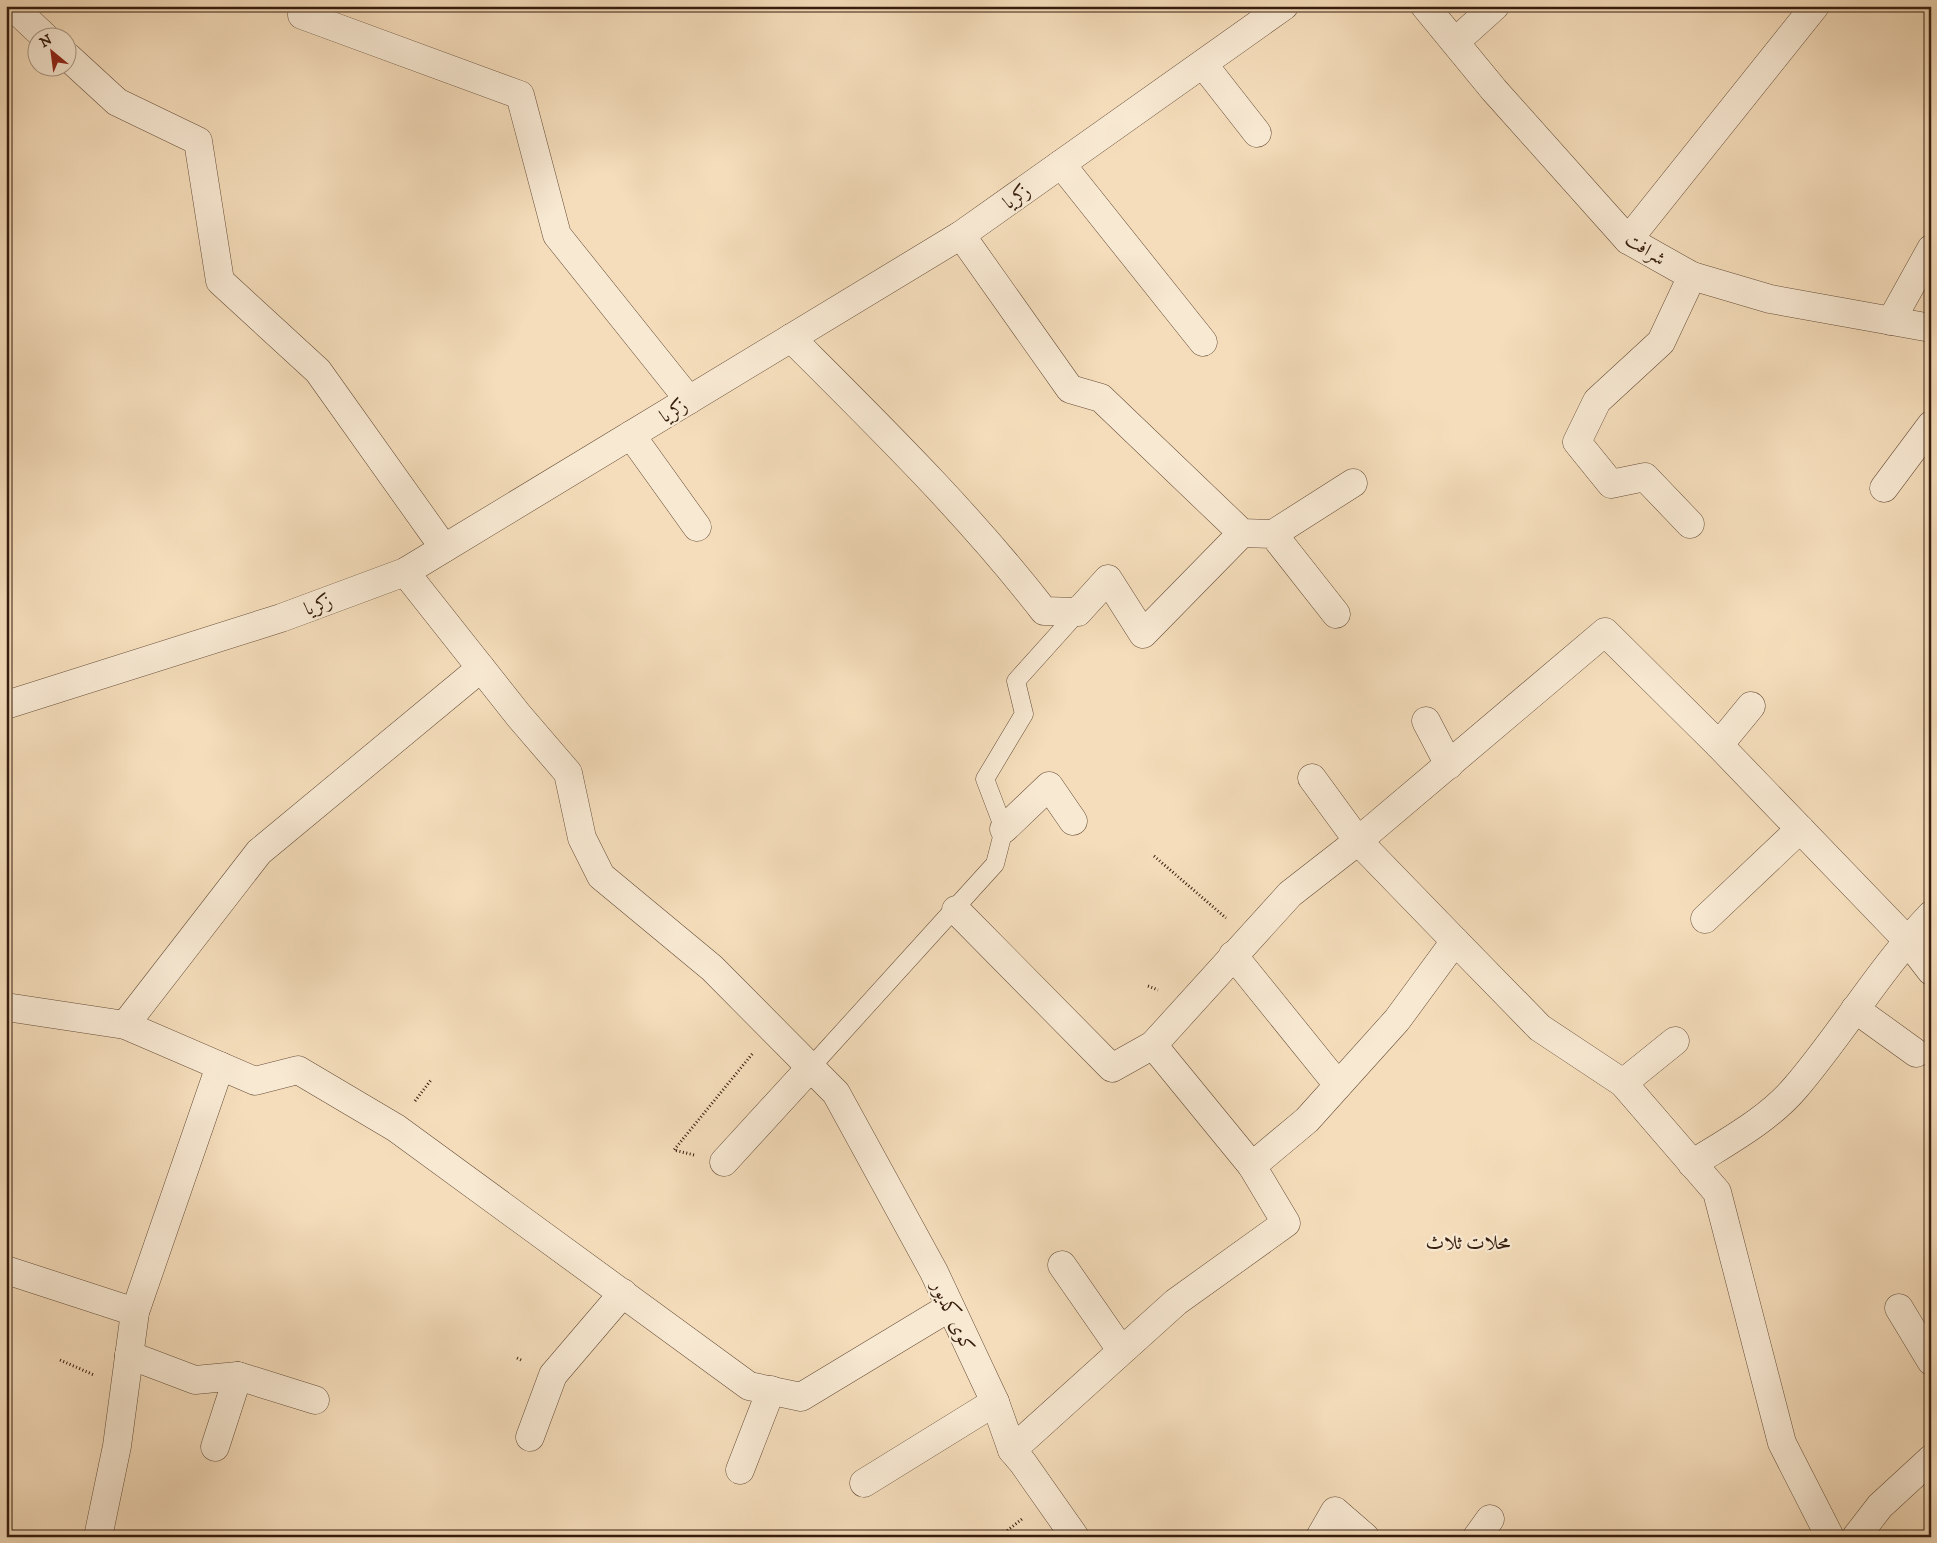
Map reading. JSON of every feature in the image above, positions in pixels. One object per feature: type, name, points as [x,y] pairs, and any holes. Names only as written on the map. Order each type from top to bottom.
[{"type":"street","points":[[12,6],[35,28]]},
{"type":"street","name":"زکریا","points":[[6,705],[281,618],[406,572],[961,235],[1284,6]]},
{"type":"street","name":"شرافت","points":[[1425,6],[1494,90],[1628,240],[1692,276],[1770,299],[1931,328]]},
{"type":"street","points":[[1455,42],[1495,6]]},
{"type":"street","points":[[1628,240],[1815,6]]},
{"type":"street","points":[[302,15],[520,95],[557,235],[689,400]]},
{"type":"street","points":[[1203,64],[1257,133]]},
{"type":"street","points":[[78,66],[116,102],[198,141],[220,281],[318,371],[444,548]]},
{"type":"street","points":[[1061,164],[1203,342]]},
{"type":"street","points":[[961,235],[1070,389],[1101,398],[1242,533],[1273,534],[1354,483]]},
{"type":"street","points":[[1891,321],[1931,249]]},
{"type":"street","points":[[1690,524],[1645,477],[1611,484],[1577,442],[1597,401],[1661,342],[1692,276]]},
{"type":"street","points":[[791,338],[916,463],[1006,561],[1044,610],[1078,612],[1108,579],[1143,634],[1242,533]]},
{"type":"street","points":[[1884,488],[1931,425]]},
{"type":"street","points":[[631,435],[697,527]]},
{"type":"street","points":[[1273,534],[1336,614]]},
{"type":"street","name":"کوی کدیور","points":[[406,572],[481,668],[568,773],[582,838],[601,876],[712,968],[836,1093],[934,1272],[994,1402],[1012,1450],[1024,1463],[1075,1537]]},
{"type":"street","points":[[956,910],[1112,1068],[1152,1045],[1290,894],[1358,841],[1605,632],[1718,745],[1907,940],[1931,971]]},
{"type":"street","points":[[125,1025],[259,852],[481,668]]},
{"type":"street","points":[[1718,745],[1751,706]]},
{"type":"street","points":[[1426,721],[1449,765]]},
{"type":"street","points":[[1312,778],[1358,841],[1455,941],[1540,1028],[1623,1083],[1716,1192],[1782,1443],[1830,1537]]},
{"type":"street","points":[[1004,829],[1048,786],[1073,821]]},
{"type":"street","points":[[1705,919],[1800,829]]},
{"type":"street","points":[[1692,1164],[1762,1119],[1796,1088],[1907,940],[1931,915]]},
{"type":"street","points":[[1252,1166],[1307,1120],[1397,1020],[1455,941]]},
{"type":"street","points":[[1242,946],[1338,1085]]},
{"type":"street","points":[[6,1007],[125,1025],[255,1081],[298,1070],[396,1128],[749,1386],[801,1396],[950,1307]]},
{"type":"street","points":[[1855,1009],[1916,1053]]},
{"type":"street","points":[[1623,1083],[1675,1041]]},
{"type":"street","points":[[1012,1450],[1176,1302],[1286,1223],[1252,1166],[1152,1045]]},
{"type":"street","points":[[98,1537],[117,1446],[135,1312],[220,1066]]},
{"type":"street","points":[[724,1162],[811,1068]]},
{"type":"street","points":[[1062,1265],[1121,1350]]},
{"type":"street","points":[[6,1270],[135,1312]]},
{"type":"street","points":[[530,1437],[553,1375],[623,1293]]},
{"type":"street","points":[[1899,1308],[1931,1361]]},
{"type":"street","points":[[129,1355],[195,1380],[238,1376],[314,1400]]},
{"type":"street","points":[[214,1447],[238,1376]]},
{"type":"street","points":[[740,1470],[771,1390]]},
{"type":"street","points":[[864,1482],[994,1402]]},
{"type":"street","points":[[1856,1537],[1880,1506],[1931,1459]]},
{"type":"street","points":[[1320,1537],[1335,1511],[1365,1537]]},
{"type":"lane","points":[[811,1068],[956,910],[995,864],[1004,829],[985,779],[1024,714],[1016,681],[1078,612]]},
{"type":"path","points":[[1154,856],[1242,946]]},
{"type":"path","points":[[724,1162],[674,1150],[772,1029]]},
{"type":"district","name":"محلات ثلاث","points":[[1468,1242]]}]
